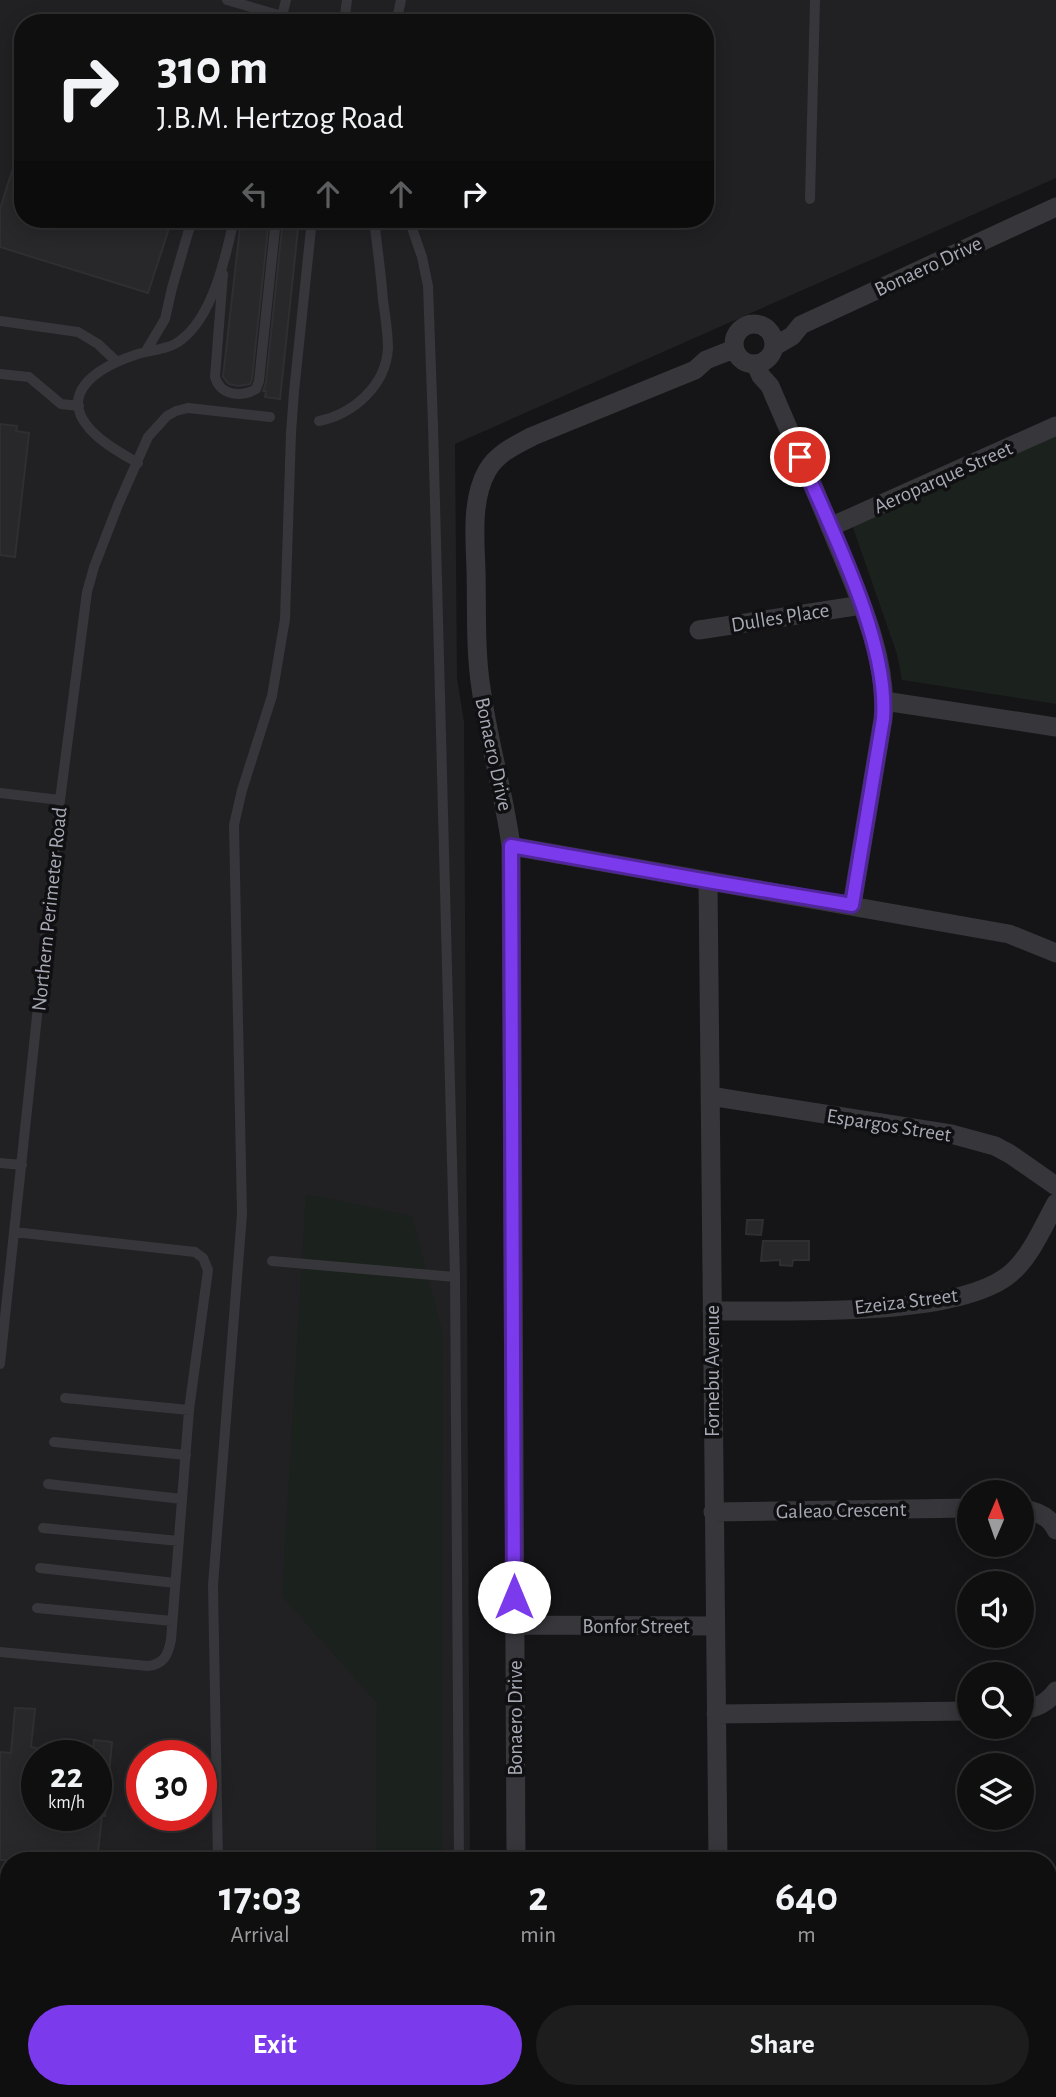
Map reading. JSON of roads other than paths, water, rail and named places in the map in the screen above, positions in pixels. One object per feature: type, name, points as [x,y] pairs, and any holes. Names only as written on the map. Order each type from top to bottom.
[{"type":"street","name":"Bonaero Drive","points":[[516,1852],[511,846],[508,819],[480,684],[475,536],[481,483],[498,456],[533,436],[695,370],[708,372],[757,351],[787,324],[801,325],[1056,207]]},
{"type":"street","points":[[757,351],[772,371],[770,386],[862,605],[875,651],[884,701],[852,905]]},
{"type":"street","name":"Aeroparque Street","points":[[830,527],[1056,426]]},
{"type":"street","name":"Dulles Place","points":[[699,630],[862,605]]},
{"type":"street","points":[[884,701],[1056,727]]},
{"type":"street","points":[[511,846],[1009,934],[1056,953]]},
{"type":"street","name":"Fornebu Avenue","points":[[708,881],[718,1852]]},
{"type":"street","name":"Espargos Street","points":[[710,1096],[975,1140],[1010,1154],[1056,1186]]},
{"type":"street","name":"Ezeiza Street","points":[[712,1311],[872,1308],[928,1303],[977,1292],[993,1286],[1022,1262],[1056,1203]]},
{"type":"street","name":"Galeao Crescent","points":[[713,1512],[957,1508]]},
{"type":"street","points":[[1034,1512],[1042,1514],[1052,1522],[1056,1530]]},
{"type":"street","name":"Bonfor Street","points":[[514,1625],[715,1626]]},
{"type":"street","points":[[1034,1707],[1048,1701],[1056,1691]]},
{"type":"street","points":[[716,1714],[957,1711]]},
{"type":"lane","points":[[810,198],[815,0]]},
{"type":"lane","points":[[227,1],[264,14]]},
{"type":"lane","points":[[146,351],[165,319],[189,228]]},
{"type":"lane","points":[[138,463],[98,437],[87,425],[79,406],[79,392],[85,383],[116,361],[181,341],[209,302],[223,267],[232,228]]},
{"type":"lane","points":[[223,267],[215,377],[222,389],[231,393],[245,393],[256,389],[259,381],[275,228]]},
{"type":"lane","points":[[218,1852],[213,1585],[242,1214],[234,825],[242,790],[272,696],[285,619],[291,433],[311,228]]},
{"type":"lane","points":[[319,421],[333,418],[360,402],[380,378],[385,363],[387,338],[375,228]]},
{"type":"lane","points":[[412,228],[428,286],[429,317],[455,1277],[459,1852]]},
{"type":"lane","points":[[0,321],[78,332],[98,344],[116,361]]},
{"type":"lane","points":[[0,374],[29,377],[61,404],[79,406]]},
{"type":"lane","name":"Northern Perimeter Road","points":[[0,1364],[60,800],[87,592],[94,567],[148,437],[158,424],[176,411],[197,409],[270,417]]},
{"type":"lane","points":[[0,793],[60,800]]},
{"type":"lane","points":[[0,1163],[22,1165]]},
{"type":"lane","points":[[0,1652],[140,1666],[160,1663],[167,1655],[176,1583],[189,1410],[208,1270],[203,1258],[195,1252],[14,1232]]},
{"type":"lane","points":[[272,1261],[455,1277]]},
{"type":"lane","points":[[65,1398],[189,1410]]},
{"type":"lane","points":[[54,1442],[186,1455]]},
{"type":"lane","points":[[48,1485],[182,1499]]},
{"type":"lane","points":[[43,1528],[179,1541]]},
{"type":"lane","points":[[40,1568],[176,1583]]},
{"type":"lane","points":[[37,1608],[172,1621]]}]
